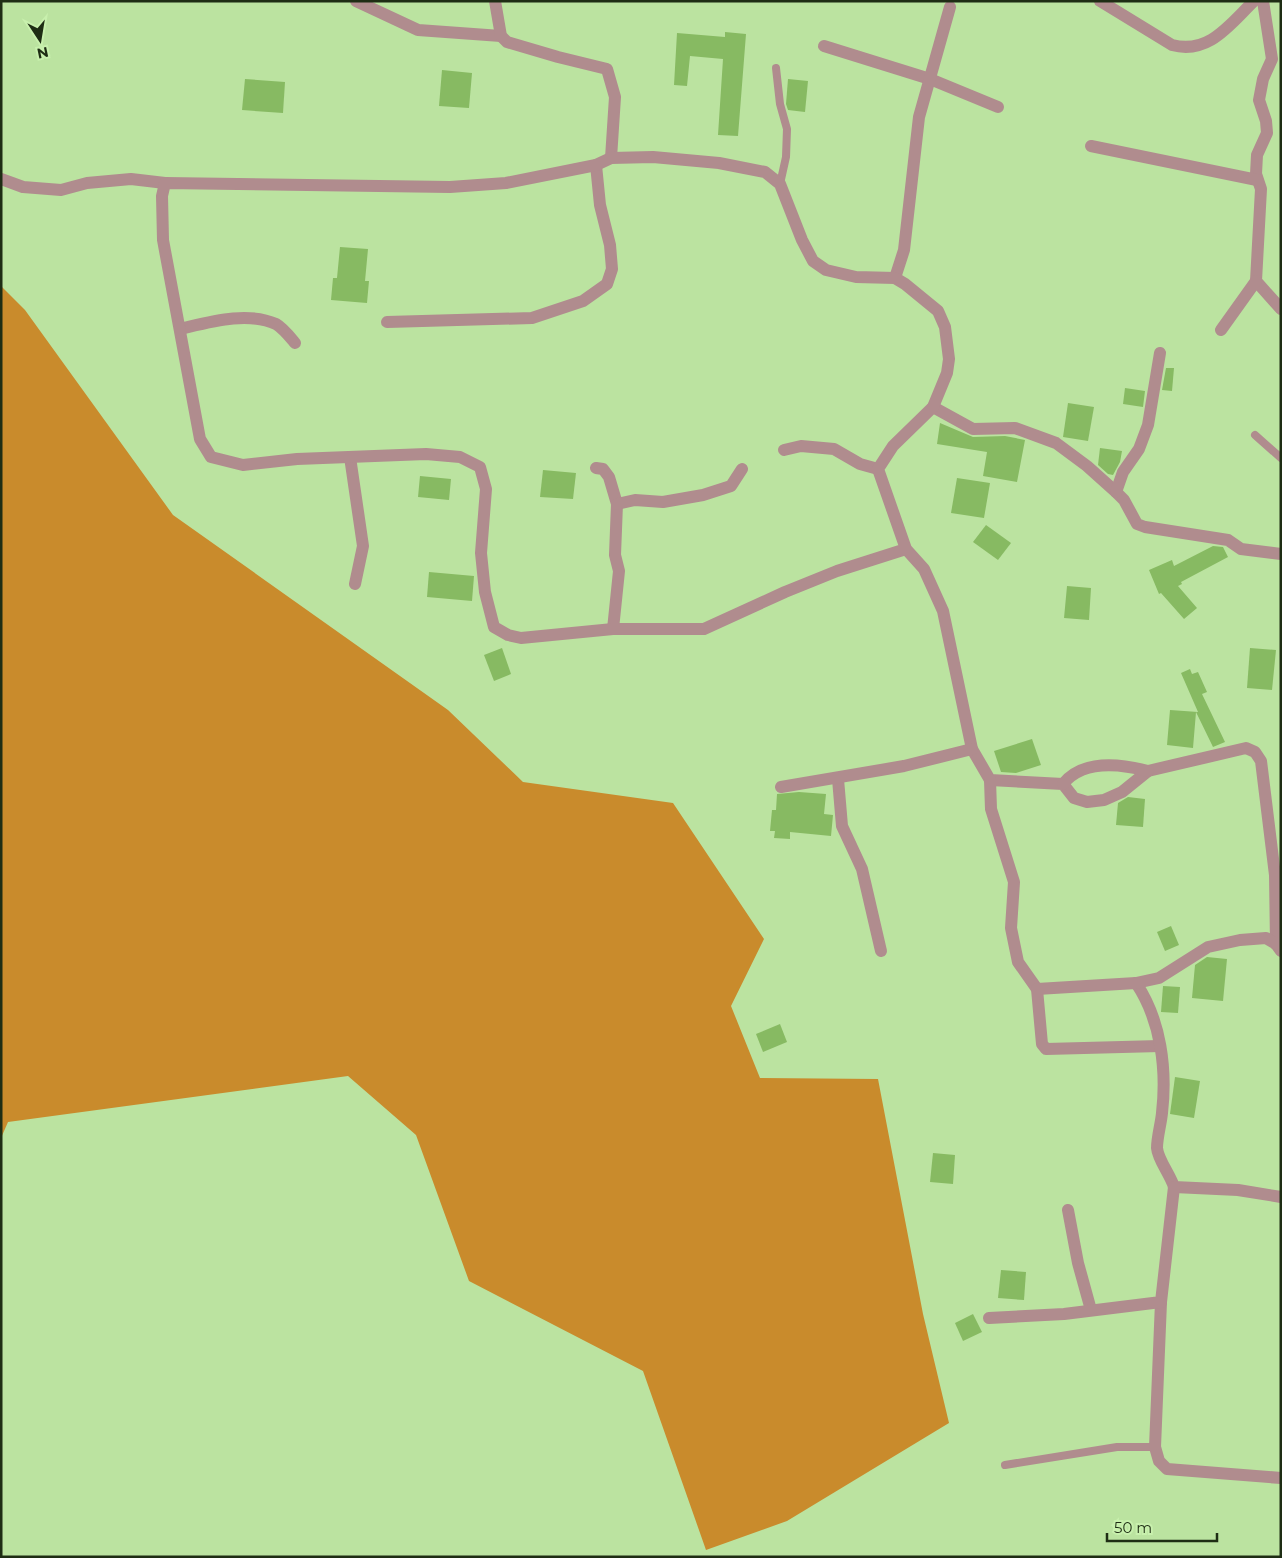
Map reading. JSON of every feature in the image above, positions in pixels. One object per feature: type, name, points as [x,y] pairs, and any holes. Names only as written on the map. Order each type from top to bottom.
[{"type":"street","points":[[356,1],[418,30],[501,36]]},
{"type":"street","points":[[495,1],[501,36],[507,42],[607,69],[615,97],[611,158]]},
{"type":"street","points":[[1100,1],[1172,45],[1182,48],[1203,45],[1215,39],[1254,1]]},
{"type":"street","points":[[1221,330],[1256,281],[1261,189],[1257,180],[1257,155],[1266,133],[1266,121],[1259,100],[1263,79],[1272,59],[1263,1]]},
{"type":"street","points":[[895,278],[904,250],[919,117],[950,7]]},
{"type":"street","points":[[824,46],[930,79],[998,107]]},
{"type":"street","points":[[1091,146],[1257,180]]},
{"type":"street","points":[[1,179],[22,187],[62,190],[87,183],[131,179],[165,184],[450,187],[506,183],[596,165],[611,158],[653,158],[719,162],[765,172],[780,184],[802,240],[813,261],[826,270],[856,277],[895,278],[938,311],[945,327],[949,359],[947,373],[933,407],[893,446],[878,469]]},
{"type":"street","points":[[387,322],[532,318],[583,301],[607,284],[612,269],[610,245],[600,205],[596,165]]},
{"type":"street","points":[[165,184],[162,196],[163,240],[200,439],[211,457],[243,465],[297,459],[426,454],[460,457],[480,466],[486,489],[482,563],[485,592],[494,627],[508,635],[521,638],[613,629],[704,628],[803,585],[906,549]]},
{"type":"street","points":[[1256,281],[1281,309]]},
{"type":"street","points":[[180,329],[213,321],[257,318],[278,325],[296,343]]},
{"type":"street","points":[[1116,492],[1123,472],[1139,449],[1148,425],[1160,353]]},
{"type":"street","points":[[933,407],[973,429],[1015,428],[1056,443],[1087,466],[1116,492],[1124,500],[1137,524],[1145,527],[1228,540],[1241,549],[1281,554]]},
{"type":"street","points":[[784,450],[801,446],[834,449],[860,464],[878,469]]},
{"type":"street","points":[[350,457],[363,546],[355,584]]},
{"type":"street","points":[[596,468],[604,470],[609,477],[617,504],[615,555],[619,570],[613,629]]},
{"type":"street","points":[[617,504],[635,500],[663,502],[703,495],[731,486],[742,469]]},
{"type":"street","points":[[878,469],[906,549],[924,569],[943,611],[972,749],[990,780],[990,809],[1014,882],[1011,928],[1018,962],[1037,989],[1042,1044],[1046,1049],[1160,1046]]},
{"type":"street","points":[[990,780],[1063,784],[1074,798],[1087,802],[1104,800],[1122,792],[1148,771],[1246,748],[1255,752],[1261,761],[1275,875],[1279,947]]},
{"type":"street","points":[[781,788],[823,779],[838,779],[972,749]]},
{"type":"street","points":[[1063,784],[1069,777],[1100,765],[1122,765],[1148,771]]},
{"type":"street","points":[[838,779],[842,826],[862,869],[881,951]]},
{"type":"street","points":[[1037,989],[1136,983],[1159,978],[1208,948],[1240,940],[1266,938],[1279,947]]},
{"type":"street","points":[[1136,983],[1148,1002],[1160,1046],[1163,1112],[1157,1149],[1174,1187],[1161,1302],[1156,1448],[1159,1461],[1167,1469],[1281,1478]]},
{"type":"street","points":[[1174,1187],[1238,1190],[1281,1197]]},
{"type":"street","points":[[1068,1210],[1078,1263],[1091,1310]]},
{"type":"street","points":[[989,1318],[1161,1302]]},
{"type":"lane","points":[[776,68],[780,104],[787,129],[786,157],[780,184]]},
{"type":"lane","points":[[1255,435],[1281,458]]},
{"type":"lane","points":[[1005,1465],[1117,1447],[1156,1448]]},
{"type":"shaded area","points":[[1,286],[25,310],[173,515],[448,710],[523,782],[673,803],[764,939],[731,1006],[760,1078],[878,1079],[923,1314],[949,1423],[787,1521],[706,1550],[643,1371],[469,1281],[416,1135],[348,1076],[8,1122],[1,1138]]},
{"type":"building","points":[[725,32],[746,34],[738,136],[718,135],[723,59],[690,56],[687,86],[674,85],[677,33],[725,37]]},
{"type":"building","points":[[442,70],[472,73],[469,108],[439,106]]},
{"type":"building","points":[[245,79],[285,82],[283,113],[242,110]]},
{"type":"building","points":[[788,79],[808,81],[805,112],[788,110],[786,104]]},
{"type":"building","points":[[340,247],[368,249],[365,281],[369,281],[367,303],[331,300],[333,278],[337,278]]},
{"type":"building","points":[[1166,368],[1174,368],[1172,391],[1162,390]]},
{"type":"building","points":[[1125,388],[1145,391],[1143,407],[1123,404]]},
{"type":"building","points":[[1068,403],[1094,407],[1088,441],[1063,437]]},
{"type":"building","points":[[940,423],[973,437],[1005,436],[1025,440],[1017,482],[983,476],[987,452],[937,444]]},
{"type":"building","points":[[1100,448],[1122,451],[1120,462],[1113,475],[1108,474],[1098,465]]},
{"type":"building","points":[[543,470],[576,473],[573,499],[540,497]]},
{"type":"building","points":[[420,476],[451,479],[449,500],[418,497]]},
{"type":"building","points":[[957,478],[990,483],[984,518],[951,513]]},
{"type":"building","points":[[986,525],[1011,543],[998,560],[973,542]]},
{"type":"building","points":[[1213,546],[1223,547],[1228,557],[1181,582],[1182,584],[1178,586],[1197,608],[1184,619],[1161,593],[1159,594],[1149,570],[1172,560],[1174,566]]},
{"type":"building","points":[[429,572],[474,576],[472,601],[427,597]]},
{"type":"building","points":[[1067,586],[1091,588],[1089,620],[1064,618]]},
{"type":"building","points":[[502,648],[511,674],[494,681],[484,655]]},
{"type":"building","points":[[1250,648],[1276,650],[1272,690],[1247,688]]},
{"type":"building","points":[[1190,669],[1192,674],[1198,672],[1207,692],[1202,694],[1225,742],[1213,747],[1196,712],[1193,748],[1167,745],[1170,710],[1198,712],[1181,673]]},
{"type":"building","points":[[1032,739],[1041,765],[1016,773],[1001,772],[994,751]]},
{"type":"building","points":[[799,792],[826,794],[824,814],[833,815],[831,836],[790,832],[790,839],[774,838],[775,831],[770,831],[772,810],[776,810],[777,794]]},
{"type":"building","points":[[1128,797],[1145,799],[1143,827],[1116,825],[1118,803]]},
{"type":"building","points":[[1171,926],[1179,945],[1165,951],[1157,932]]},
{"type":"building","points":[[1207,957],[1227,959],[1223,1001],[1192,998],[1195,965]]},
{"type":"building","points":[[1163,986],[1180,987],[1178,1013],[1161,1012]]},
{"type":"building","points":[[780,1024],[787,1042],[763,1052],[756,1034]]},
{"type":"building","points":[[1175,1077],[1200,1081],[1194,1118],[1170,1114]]},
{"type":"building","points":[[933,1153],[955,1155],[953,1184],[930,1182]]},
{"type":"building","points":[[1001,1270],[1026,1272],[1024,1300],[998,1298]]},
{"type":"building","points":[[973,1314],[982,1332],[963,1341],[955,1323]]}]
